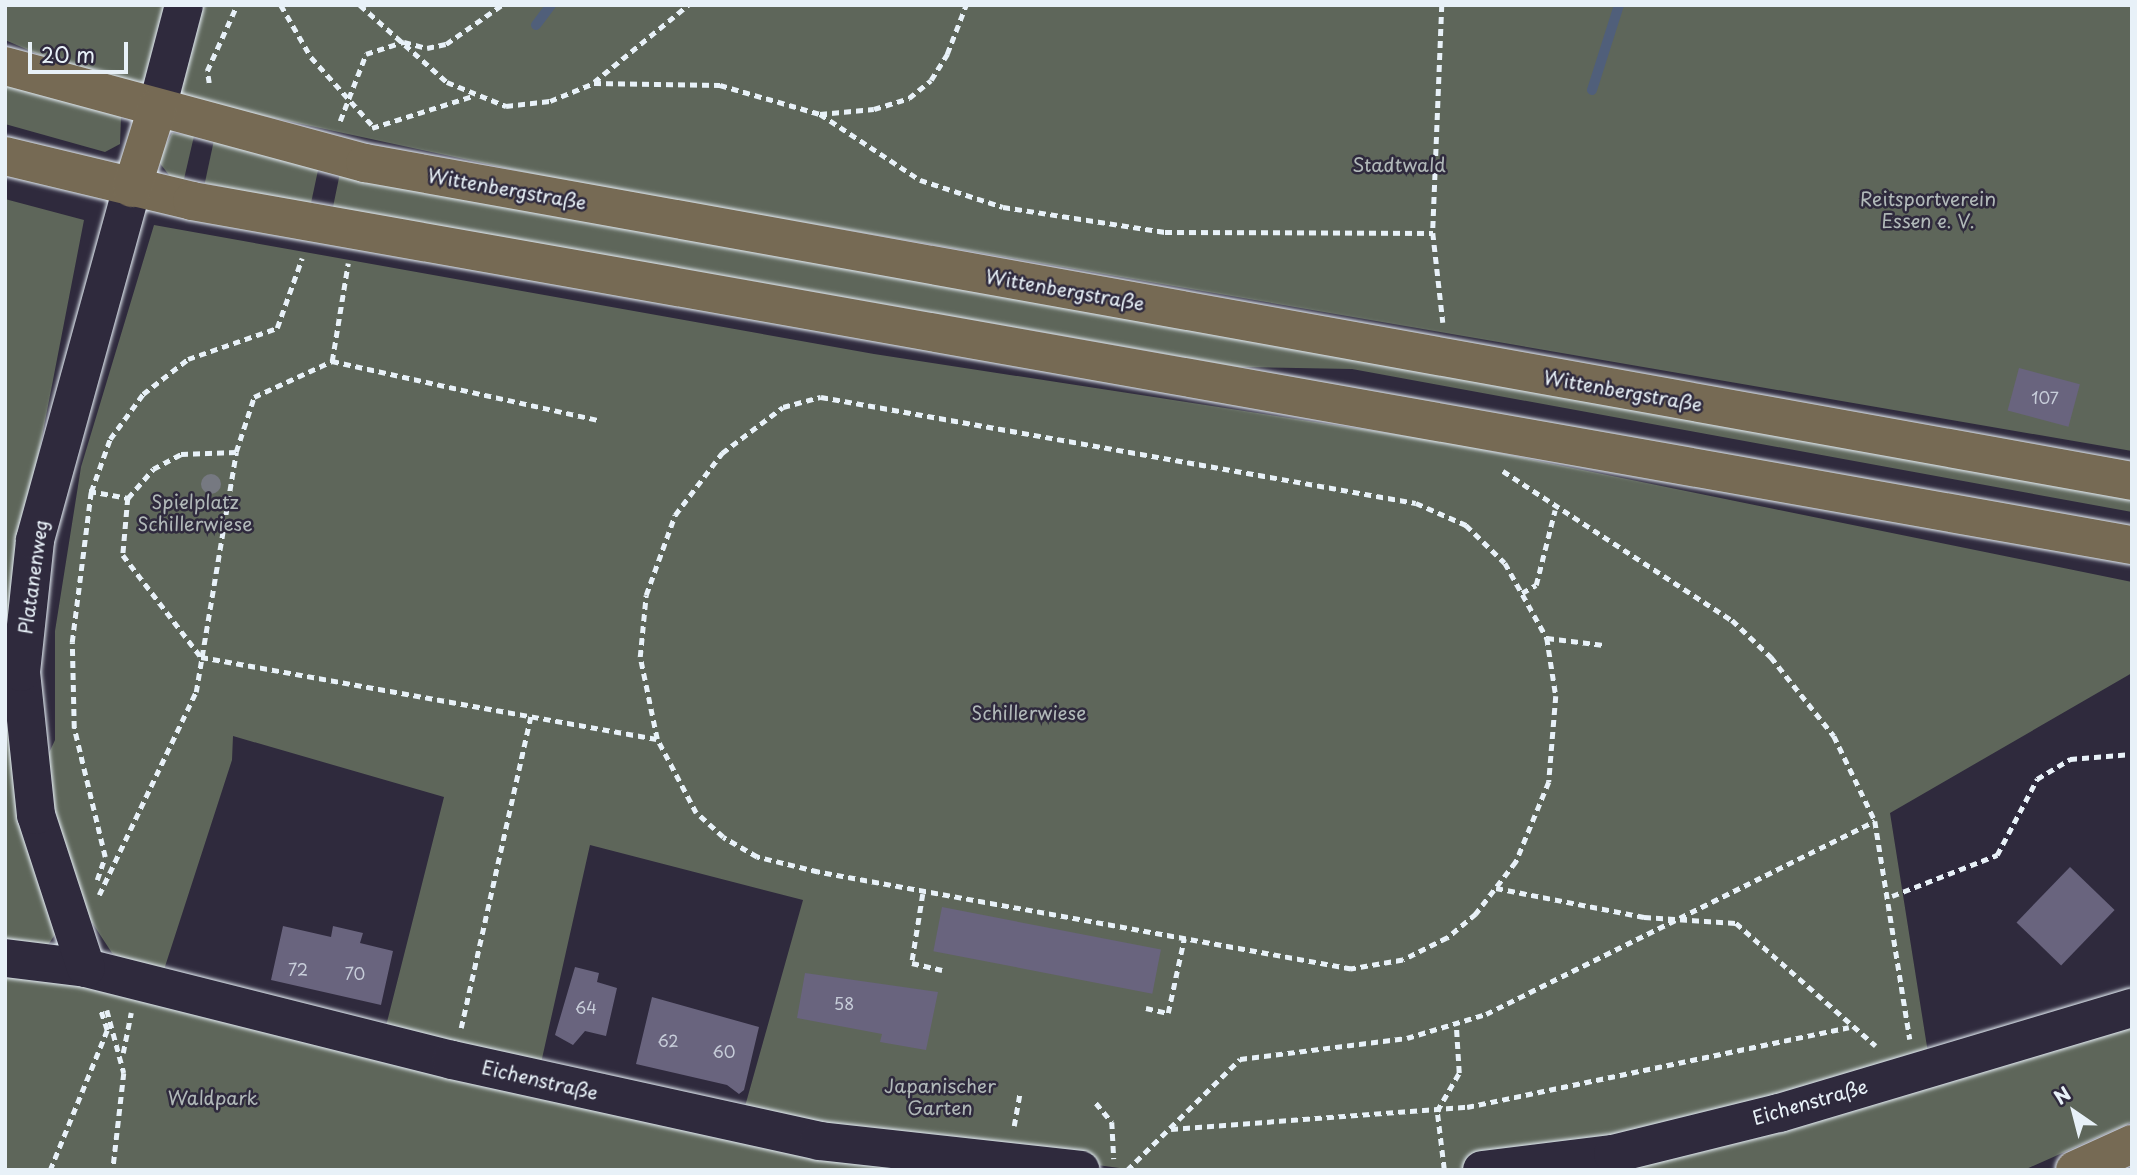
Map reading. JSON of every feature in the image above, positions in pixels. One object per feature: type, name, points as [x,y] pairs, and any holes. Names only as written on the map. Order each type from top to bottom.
[{"type":"main road","name":"Wittenbergstraße","points":[[5,65],[365,163],[2132,481]]},
{"type":"main road","points":[[132,188],[158,108]]},
{"type":"main road","points":[[5,156],[132,188],[316,222],[2132,545]]},
{"type":"main road","points":[[2075,1170],[2132,1144]]},
{"type":"street","points":[[158,108],[184,5]]},
{"type":"street","name":"Platanenweg","points":[[92,970],[36,815],[24,739],[25,610],[48,486],[132,188]]},
{"type":"street","name":"Eichenstraße","points":[[5,958],[92,970],[452,1060],[819,1141],[1080,1170]]},
{"type":"street","name":"Eichenstraße","points":[[1482,1170],[1613,1154],[1909,1073],[2132,1008]]},
{"type":"path","points":[[214,93],[207,71],[237,5]]},
{"type":"path","points":[[281,5],[345,101],[372,125]]},
{"type":"path","points":[[360,5],[404,42],[430,69],[473,96],[530,106],[594,83],[688,5]]},
{"type":"path","points":[[338,127],[345,101],[366,54],[404,42],[427,48],[446,44],[502,5]]},
{"type":"path","points":[[820,114],[874,109],[909,97],[947,54],[966,5]]},
{"type":"path","points":[[1442,5],[1433,233],[1448,360]]},
{"type":"path","points":[[594,83],[720,85],[820,114],[920,180],[1003,207],[1165,232],[1433,233]]},
{"type":"path","points":[[389,121],[473,96]]},
{"type":"path","points":[[316,222],[276,328],[188,359],[143,394],[110,439],[91,492],[72,642],[74,728],[105,857],[94,906],[196,692],[236,452],[254,397],[332,361],[598,420]]},
{"type":"path","points":[[332,361],[342,295]]},
{"type":"path","points":[[821,397],[1416,503],[1466,525],[1505,563],[1522,593],[1547,638],[1556,696],[1549,782],[1536,822],[1496,888],[1447,938],[1403,960],[1364,967],[1328,967],[923,894],[757,857],[723,838],[696,813],[657,739],[640,657],[646,595],[675,515],[722,453],[756,422],[821,397]]},
{"type":"path","points":[[236,452],[181,454],[153,470],[128,498],[122,555],[201,657],[657,739]]},
{"type":"path","points":[[1499,469],[1555,509],[1682,584],[1771,657],[1834,736],[1875,821],[1892,896],[1911,1031],[1909,1073]]},
{"type":"path","points":[[48,486],[128,498]]},
{"type":"path","points":[[1522,593],[1536,585],[1555,509]]},
{"type":"path","points":[[1547,638],[1604,645]]},
{"type":"path","points":[[452,1060],[531,715]]},
{"type":"path","points":[[1892,896],[1997,855],[2037,779],[2070,759],[2122,750],[2132,754]]},
{"type":"path","points":[[1127,1170],[1240,1059],[1394,1040],[1456,1024],[1678,920],[1875,821]]},
{"type":"path","points":[[1496,888],[1678,920],[1715,917],[1736,923],[1849,1027],[1909,1073]]},
{"type":"path","points":[[923,894],[912,963],[942,970]]},
{"type":"path","points":[[1146,1008],[1168,1013],[1184,939]]},
{"type":"path","points":[[50,1170],[107,1030],[92,970]]},
{"type":"path","points":[[92,970],[124,1073],[113,1170]]},
{"type":"path","points":[[1444,1170],[1437,1111],[1458,1073],[1456,1024]]},
{"type":"path","points":[[1168,1129],[1334,1113],[1437,1111],[1541,1096],[1640,1067],[1849,1027]]},
{"type":"path","points":[[1015,1122],[1020,1093]]},
{"type":"path","points":[[1096,1103],[1112,1122],[1113,1170]]},
{"type":"green space","points":[[5,5],[2132,5],[2132,451],[580,184],[98,80],[5,40]]},
{"type":"green space","points":[[5,77],[121,117],[120,144],[105,152],[5,124]]},
{"type":"green space","points":[[172,133],[194,136],[184,179],[173,180],[158,161]]},
{"type":"green space","points":[[214,140],[320,162],[310,205],[205,183]]},
{"type":"green space","points":[[340,173],[2132,498],[2132,512],[1352,369],[1239,367],[333,207]]},
{"type":"green space","points":[[5,199],[84,220],[22,540],[60,927],[48,945],[5,944]]},
{"type":"green space","points":[[154,225],[874,354],[1446,442],[2132,582],[2132,673],[1890,813],[1928,1053],[2132,995],[2132,1122],[2024,1170],[1134,1170],[742,1117],[803,900],[590,845],[541,1063],[386,1026],[444,797],[233,736],[232,760],[160,982],[112,953],[76,898],[42,768],[55,740],[55,631],[81,467]]},
{"type":"green space","name":"Waldpark","points":[[5,967],[443,1067],[966,1170],[5,1170]]},
{"type":"building","points":[[2019,368],[2080,384],[2068,427],[2008,411]]},
{"type":"building","points":[[2070,867],[2115,910],[2061,965],[2017,922]]},
{"type":"building","points":[[942,907],[1161,950],[1152,994],[933,951]]},
{"type":"building","points":[[283,926],[331,937],[333,926],[363,933],[360,943],[393,951],[381,1005],[271,980]]},
{"type":"building","points":[[575,967],[599,973],[597,982],[617,988],[606,1036],[585,1031],[573,1045],[555,1035]]},
{"type":"building","points":[[805,973],[938,992],[926,1050],[880,1042],[882,1034],[797,1018]]},
{"type":"building","points":[[652,997],[759,1027],[744,1090],[739,1094],[727,1085],[636,1064]]},
{"type":"waterway","points":[[536,25],[551,5]]},
{"type":"waterway","points":[[1592,90],[1619,5]]},
{"type":"park label","name":"Stadtwald","points":[[1399,165]]},
{"type":"park label","name":"Reitsportverein Essen e. V.","points":[[1928,210]]},
{"type":"park label","name":"Spielplatz Schillerwiese","points":[[195,513]]},
{"type":"park label","name":"Schillerwiese","points":[[1029,713]]},
{"type":"park label","name":"Japanischer Garten","points":[[940,1097]]}]
